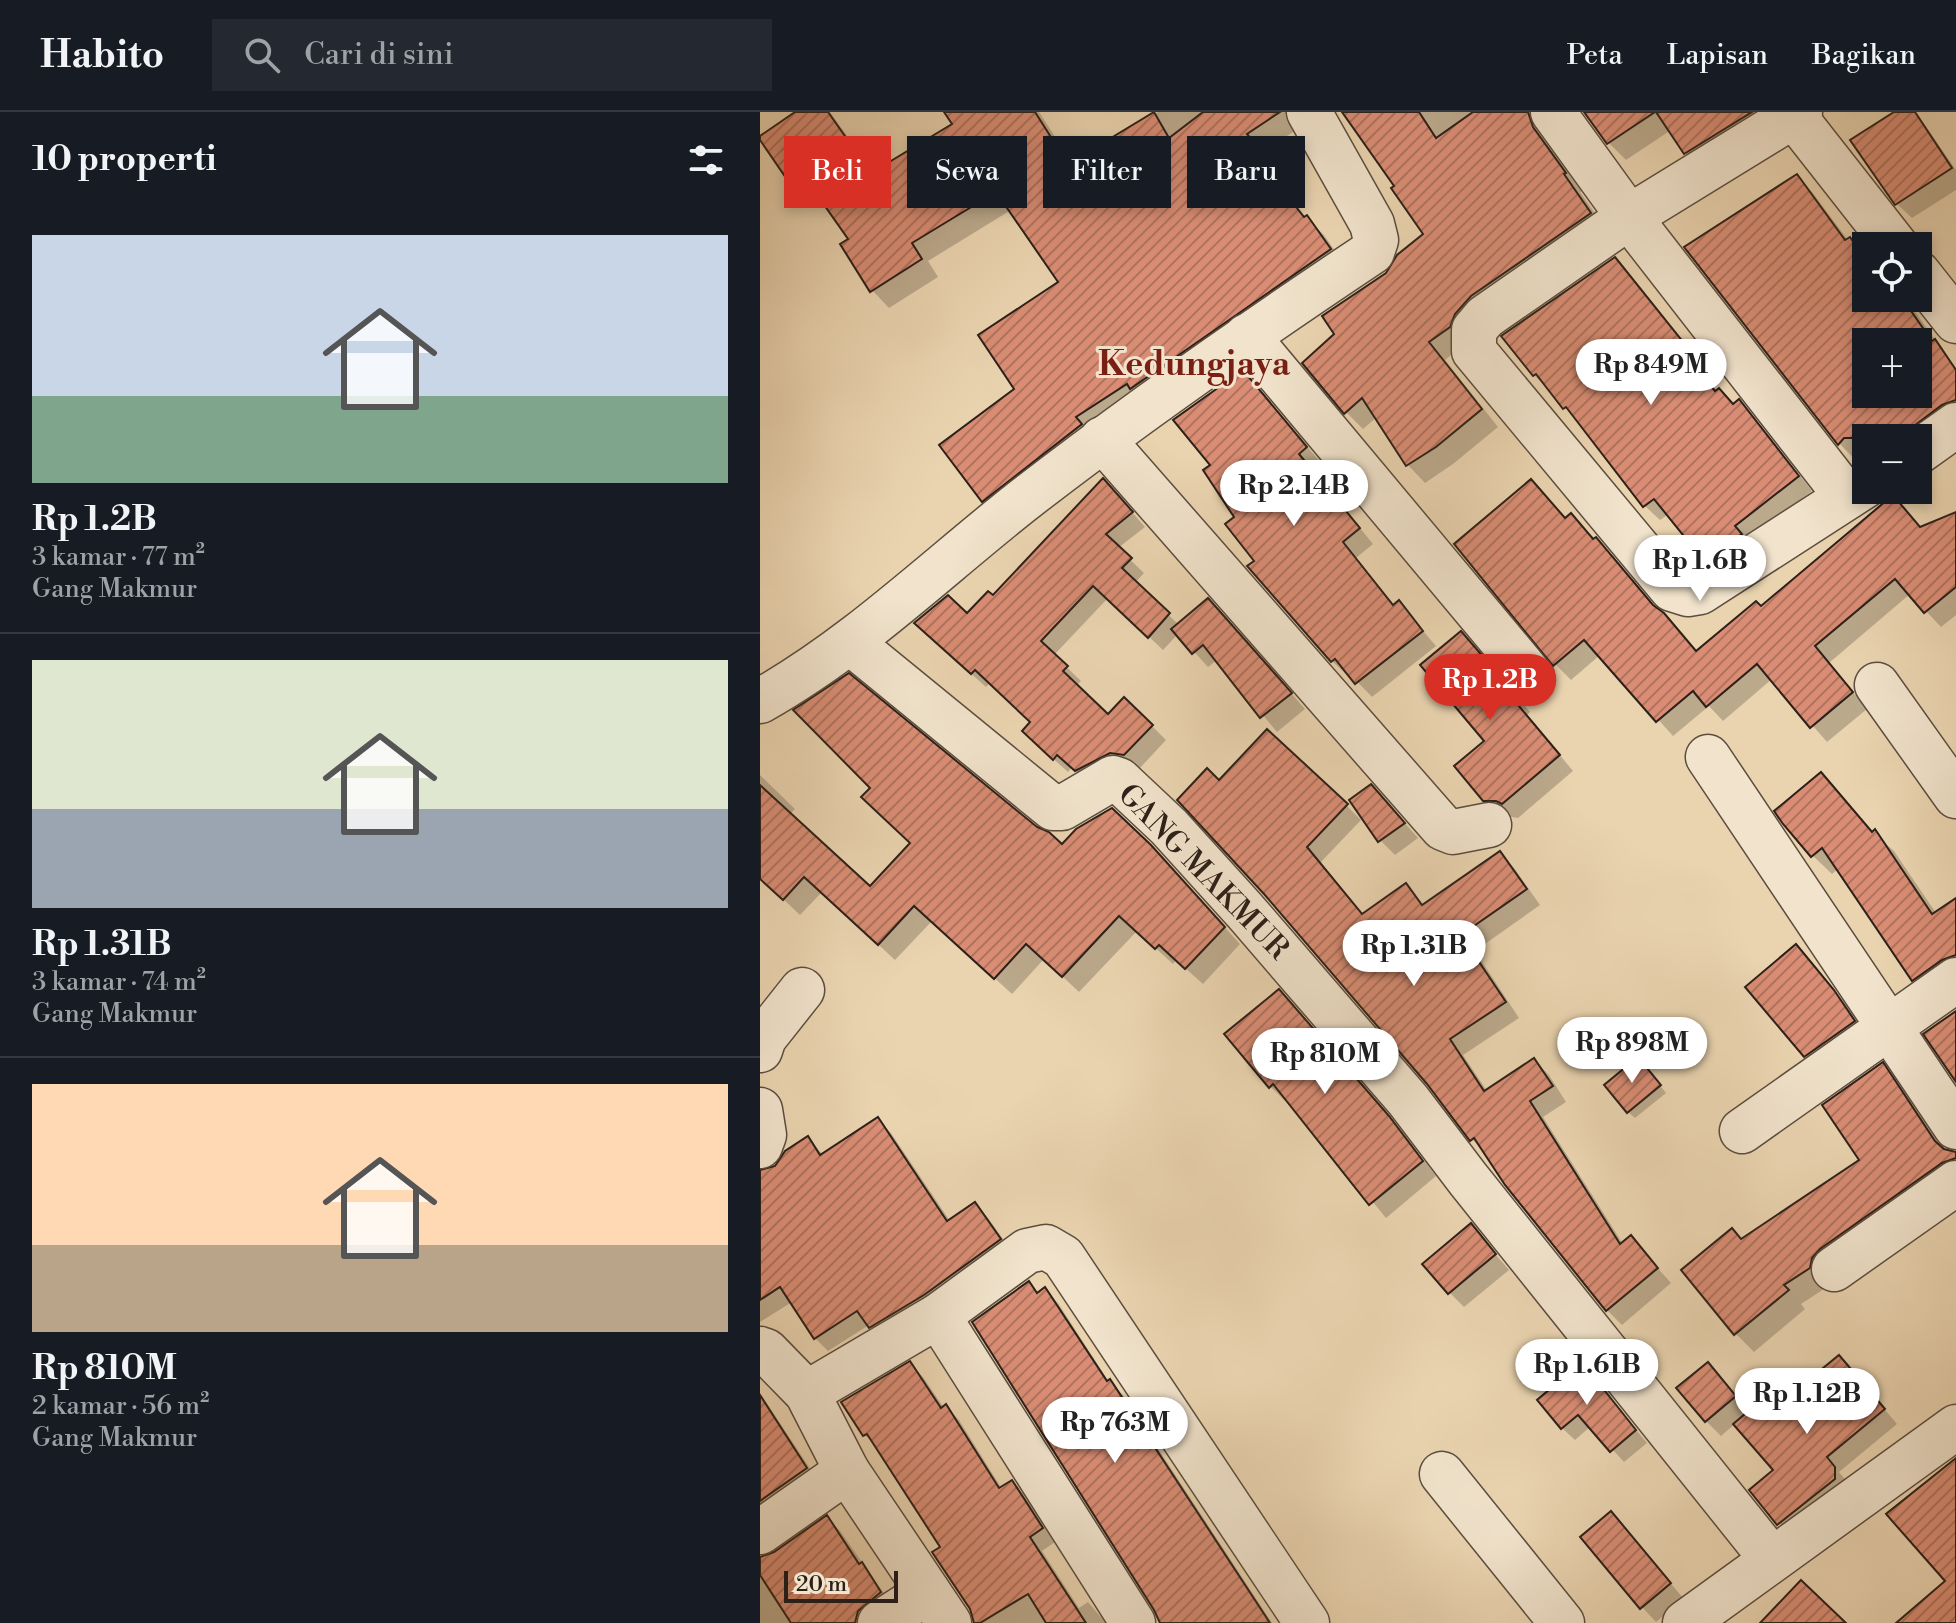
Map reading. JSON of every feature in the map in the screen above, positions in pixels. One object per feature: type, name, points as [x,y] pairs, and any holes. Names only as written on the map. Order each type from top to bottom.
[{"type":"street","points":[[760,701],[851,643],[1102,439],[1372,252],[1375,233],[1372,224],[1309,112]]},
{"type":"street","points":[[1553,112],[1629,217],[1852,485]]},
{"type":"street","points":[[1852,494],[1700,592],[1688,594],[1672,589],[1474,351],[1474,330],[1485,317],[1629,217],[1797,114],[1886,232]]},
{"type":"street","points":[[1932,291],[1956,321]]},
{"type":"street","points":[[1247,336],[1532,677]]},
{"type":"street","points":[[1932,442],[1956,425]]},
{"type":"street","points":[[1102,439],[1443,828],[1453,832],[1489,825]]},
{"type":"street","name":"GANG MAKMUR","points":[[851,643],[1053,808],[1062,808],[1113,778],[1119,780],[1169,827],[1408,1100],[1771,1558]]},
{"type":"street","points":[[1877,685],[1956,796]]},
{"type":"street","points":[[1708,757],[1956,1127]]},
{"type":"street","points":[[1742,1131],[1956,980]]},
{"type":"street","points":[[760,1050],[764,1038],[802,990]]},
{"type":"street","points":[[760,1110],[764,1135],[760,1146]]},
{"type":"street","points":[[1834,1269],[1956,1183]]},
{"type":"street","points":[[807,1393],[938,1316],[1027,1251],[1046,1247],[1063,1257],[1307,1623]]},
{"type":"street","points":[[938,1316],[1133,1623]]},
{"type":"street","points":[[760,1349],[766,1351],[807,1393],[847,1471],[939,1608],[880,1623]]},
{"type":"street","points":[[1685,1623],[1771,1558],[1953,1435]]},
{"type":"street","points":[[760,1532],[847,1471]]},
{"type":"street","points":[[1442,1474],[1562,1623]]},
{"type":"building","points":[[795,112],[828,112],[845,136],[784,136],[784,175],[760,136]]},
{"type":"building","points":[[944,112],[1035,112],[1050,136],[1043,136],[1043,208],[1171,208],[1171,136],[1203,112],[1280,112],[1247,134],[1249,136],[1187,136],[1187,208],[1297,208],[1304,217],[1307,215],[1331,249],[1130,389],[1127,384],[1076,417],[1082,424],[982,502],[939,445],[1014,389],[978,335],[1058,282],[1007,208],[1027,208],[1027,136],[932,136],[952,124]]},
{"type":"building","points":[[1154,112],[1168,136],[1114,136]]},
{"type":"building","points":[[1342,112],[1419,112],[1436,138],[1473,112],[1528,112],[1533,127],[1591,213],[1471,296],[1455,314],[1450,327],[1429,342],[1482,409],[1436,447],[1406,466],[1362,398],[1344,414],[1302,363],[1334,334],[1322,316],[1386,273],[1397,255],[1423,234]]},
{"type":"building","points":[[1584,112],[1655,112],[1607,144]]},
{"type":"building","points":[[1656,112],[1752,112],[1684,154]]},
{"type":"building","points":[[1894,112],[1915,112],[1952,168],[1895,205],[1850,140]]},
{"type":"building","points":[[907,151],[907,208],[970,208],[912,243],[922,259],[870,292],[840,244],[848,239],[826,208],[891,208],[891,161]]},
{"type":"building","points":[[1797,174],[1845,240],[1850,237],[1852,240],[1852,312],[1912,312],[1923,328],[1852,328],[1852,408],[1932,408],[1932,341],[1935,339],[1956,370],[1956,400],[1942,405],[1917,424],[1852,424],[1852,438],[1844,438],[1838,445],[1684,247]]},
{"type":"building","points":[[1615,257],[1684,343],[1679,347],[1715,391],[1719,388],[1733,404],[1739,399],[1799,476],[1735,526],[1742,534],[1703,560],[1654,499],[1643,507],[1566,407],[1563,409],[1501,336]]},
{"type":"building","points":[[1243,370],[1307,447],[1299,454],[1360,528],[1343,542],[1393,605],[1399,600],[1423,631],[1355,684],[1335,659],[1331,662],[1247,566],[1254,561],[1225,524],[1234,517],[1203,470],[1210,465],[1173,420]]},
{"type":"building","points":[[1103,478],[1133,512],[1106,534],[1132,558],[1122,568],[1170,613],[1148,638],[1093,586],[1041,641],[1068,666],[1063,671],[1108,714],[1124,697],[1153,725],[1124,755],[1110,753],[1075,771],[1057,755],[1053,760],[1022,731],[1030,722],[975,670],[971,674],[914,623],[948,595],[967,613],[988,591],[993,595]]},
{"type":"building","points":[[1531,479],[1565,518],[1571,513],[1593,539],[1596,537],[1696,651],[1756,601],[1761,606],[1882,504],[1901,504],[1920,527],[1956,512],[1956,587],[1924,613],[1895,579],[1815,646],[1853,692],[1810,728],[1757,664],[1706,707],[1693,691],[1656,722],[1584,640],[1553,666],[1454,544]]},
{"type":"building","points":[[1208,598],[1292,693],[1260,718],[1203,645],[1192,654],[1171,629]]},
{"type":"building","points":[[1461,631],[1517,696],[1513,699],[1560,755],[1502,804],[1483,801],[1454,766],[1484,741],[1420,665]]},
{"type":"building","points":[[849,673],[1062,844],[1076,829],[1112,808],[1151,845],[1225,927],[1185,969],[1159,945],[1155,949],[1119,916],[1062,977],[1026,944],[994,979],[914,906],[878,945],[804,877],[783,900],[760,879],[760,785],[870,886],[910,843],[861,797],[870,788],[793,710]]},
{"type":"building","points":[[1267,729],[1348,804],[1307,847],[1362,914],[1406,883],[1422,905],[1500,851],[1527,889],[1461,935],[1506,1002],[1450,1039],[1484,1091],[1534,1058],[1553,1086],[1530,1101],[1620,1244],[1631,1235],[1658,1268],[1606,1311],[1505,1185],[1474,1138],[1470,1141],[1427,1084],[1264,894],[1177,800],[1207,768],[1219,780]]},
{"type":"building","points":[[1821,772],[1872,832],[1875,829],[1932,914],[1956,898],[1956,955],[1942,960],[1912,981],[1822,848],[1811,857],[1774,811]]},
{"type":"building","points":[[1371,784],[1405,823],[1378,842],[1349,800]]},
{"type":"building","points":[[1796,944],[1855,1021],[1804,1057],[1745,987]]},
{"type":"building","points":[[1279,989],[1389,1116],[1423,1161],[1369,1205],[1273,1084],[1269,1088],[1224,1034]]},
{"type":"building","points":[[1956,1011],[1956,1082],[1923,1034]]},
{"type":"building","points":[[1638,1057],[1661,1085],[1627,1113],[1604,1085]]},
{"type":"building","points":[[1883,1062],[1935,1141],[1944,1149],[1956,1152],[1956,1158],[1942,1163],[1820,1249],[1812,1258],[1810,1268],[1784,1285],[1789,1290],[1734,1335],[1681,1270],[1732,1228],[1741,1239],[1859,1160],[1822,1105]]},
{"type":"building","points":[[878,1117],[947,1221],[975,1202],[1001,1239],[924,1295],[869,1328],[857,1311],[814,1339],[780,1287],[760,1300],[760,1170],[775,1166],[785,1151],[808,1136],[820,1155]]},
{"type":"building","points":[[1471,1223],[1496,1254],[1448,1294],[1422,1264]]},
{"type":"building","points":[[1029,1281],[1037,1293],[1045,1287],[1107,1381],[1110,1379],[1270,1623],[1160,1623],[972,1322]]},
{"type":"building","points":[[1839,1355],[1885,1409],[1827,1457],[1835,1467],[1835,1479],[1777,1525],[1749,1490],[1773,1470],[1733,1424],[1758,1403],[1767,1414]]},
{"type":"building","points":[[910,1361],[941,1408],[946,1404],[999,1488],[1012,1480],[1043,1528],[1030,1537],[1086,1623],[1046,1623],[1028,1594],[980,1623],[974,1623],[970,1609],[932,1552],[940,1547],[867,1434],[863,1436],[841,1402]]},
{"type":"building","points":[[1582,1362],[1636,1430],[1610,1452],[1578,1415],[1561,1429],[1537,1400]]},
{"type":"building","points":[[1708,1362],[1736,1396],[1705,1422],[1676,1388]]},
{"type":"building","points":[[760,1395],[807,1468],[760,1501]]},
{"type":"building","points":[[1956,1458],[1956,1623],[1896,1623],[1945,1581],[1886,1514]]},
{"type":"building","points":[[1611,1511],[1671,1583],[1640,1609],[1580,1537]]},
{"type":"building","points":[[827,1515],[881,1592],[858,1611],[855,1623],[791,1623],[760,1575],[760,1557],[774,1552]]},
{"type":"building","points":[[1801,1580],[1846,1623],[1760,1623]]},
{"type":"district","name":"Kedungjaya","points":[[1194,365]]}]
